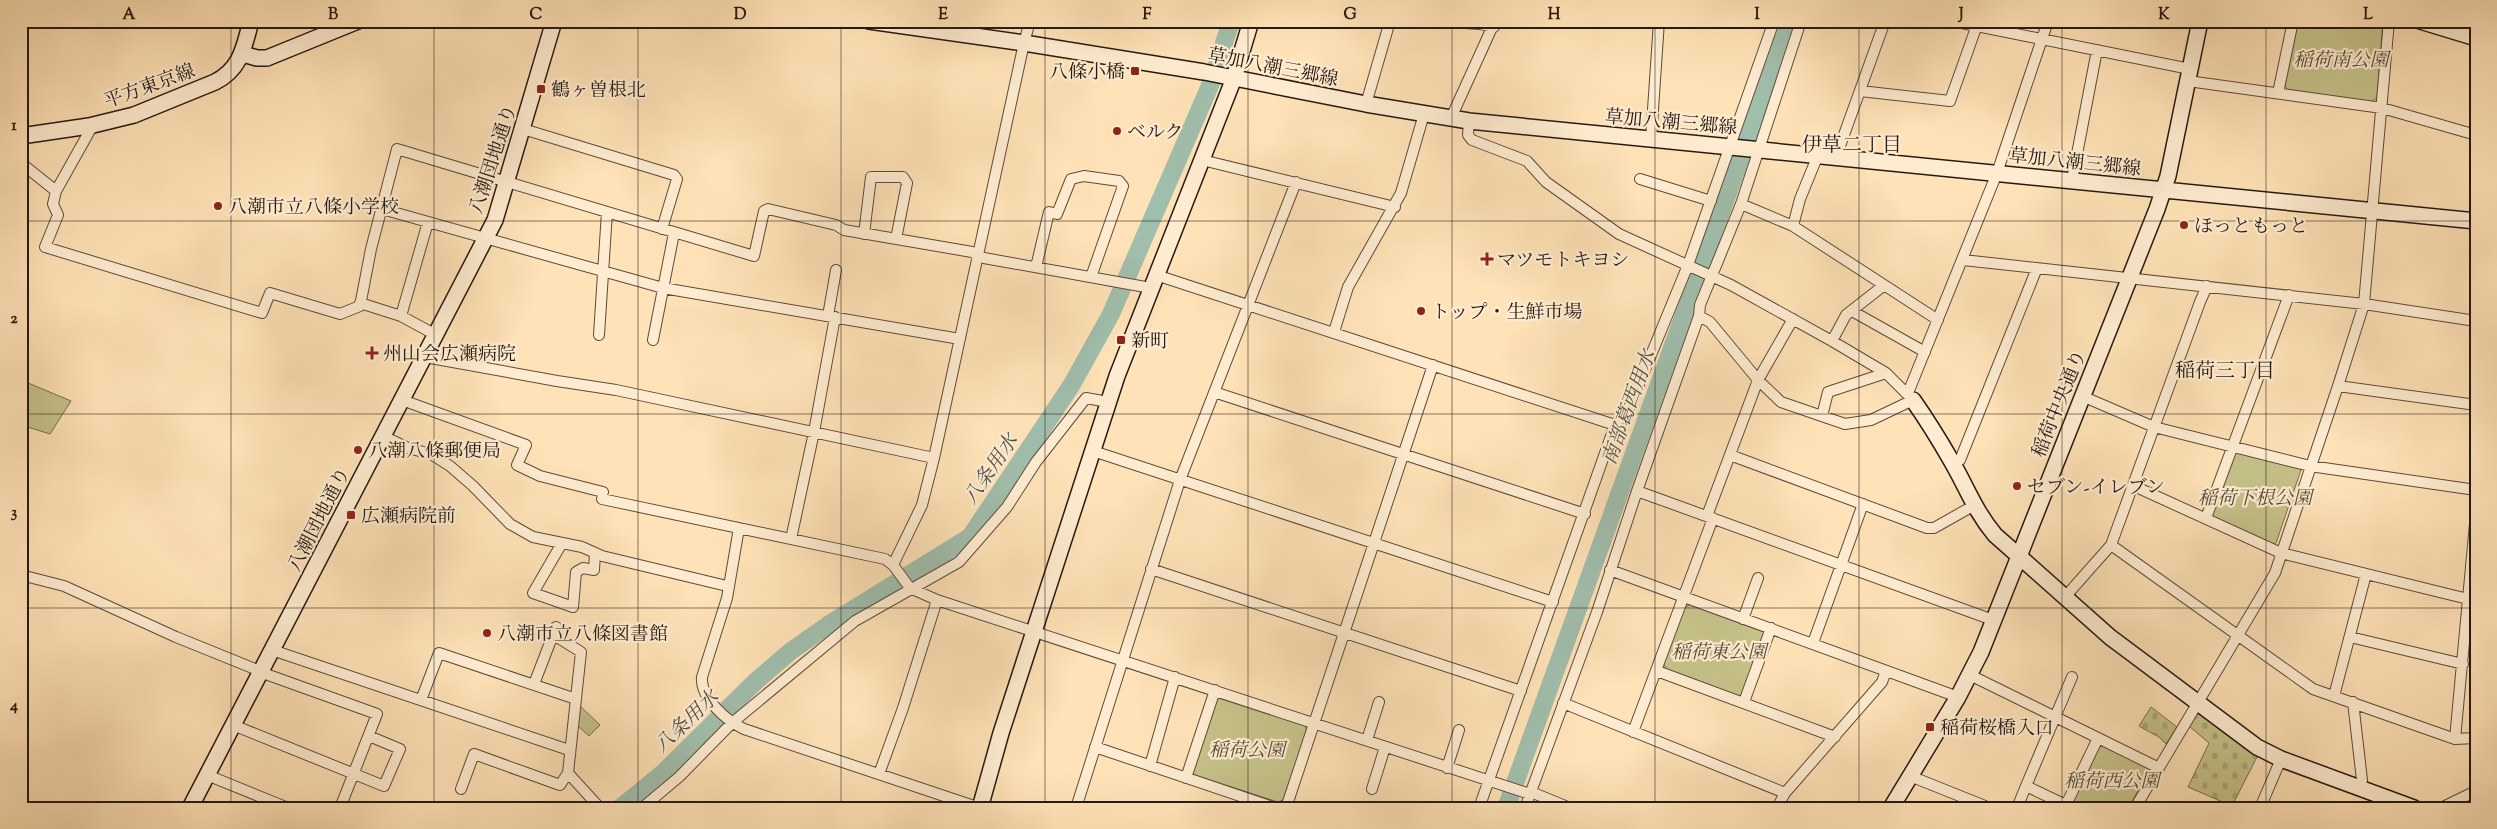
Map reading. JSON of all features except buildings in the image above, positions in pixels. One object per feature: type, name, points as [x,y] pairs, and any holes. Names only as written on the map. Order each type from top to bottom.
[{"type":"street","name":"平方東京線","points":[[21,136],[94,125],[134,115],[216,82],[231,71],[243,54],[252,21]]},
{"type":"street","points":[[243,54],[257,58],[267,58],[358,21]]},
{"type":"street","name":"八潮団地通り","points":[[190,808],[495,220],[554,21]]},
{"type":"street","name":"草加八潮三郷線","points":[[869,21],[1024,43],[1234,78],[1366,104],[1469,121],[2476,221]]},
{"type":"street","points":[[893,565],[922,505],[934,458],[1030,21]]},
{"type":"street","points":[[739,528],[727,598],[701,685],[705,694],[732,723],[744,729],[980,808],[1001,734],[1108,402],[1234,78],[1251,21]]},
{"type":"street","points":[[1366,104],[1390,21]]},
{"type":"street","points":[[1437,21],[1494,24],[1451,118]]},
{"type":"street","points":[[1650,139],[1659,21]]},
{"type":"street","points":[[1479,808],[1585,514],[1615,425],[1630,406],[1690,266],[1774,21]]},
{"type":"street","points":[[1525,808],[1699,316],[1700,305],[1710,276],[1741,204],[1756,149],[1802,21]]},
{"type":"street","points":[[1836,157],[1885,21]]},
{"type":"street","points":[[1952,21],[1977,24],[2097,50],[2189,75],[2278,94],[2382,108],[2476,135]]},
{"type":"street","points":[[1699,316],[1710,322],[1758,380],[1781,402],[1845,424],[1871,420],[1911,396],[1938,320],[1997,173],[2048,21]]},
{"type":"street","name":"稲荷中央通り","points":[[1891,808],[1970,675],[2130,277],[2164,190],[2200,21]]},
{"type":"street","points":[[2278,94],[2293,21]]},
{"type":"street","points":[[2135,808],[2275,573],[2338,386],[2364,304],[2388,21]]},
{"type":"street","points":[[2420,21],[2476,38]]},
{"type":"street","points":[[1860,91],[1950,101],[1977,24]]},
{"type":"street","points":[[2072,180],[2097,50]]},
{"type":"street","points":[[1334,332],[1348,287],[1402,192],[1424,114]]},
{"type":"street","points":[[1469,121],[1468,135],[1472,140],[1527,161],[1546,182],[1619,234],[1690,266],[1793,319],[1886,373],[1911,396],[1952,463],[1973,506],[1995,534],[2118,644],[2199,703],[2243,739],[2280,759],[2414,808]]},
{"type":"street","points":[[94,125],[56,191],[53,204],[58,215],[45,247],[262,313],[270,293],[340,314],[360,306],[397,149],[754,256],[764,211],[768,209],[864,234],[1036,267],[1090,277],[1154,281],[1249,304],[1615,425]]},
{"type":"street","points":[[523,129],[674,175],[677,179],[662,229]]},
{"type":"street","points":[[1793,226],[1800,198],[1818,155]]},
{"type":"street","points":[[1202,160],[1395,207]]},
{"type":"street","points":[[21,163],[56,191]]},
{"type":"street","points":[[1036,267],[1049,212],[1057,214],[1070,179],[1084,176],[1119,181],[1123,186],[1090,277]]},
{"type":"street","points":[[864,234],[871,177],[904,177],[907,183],[896,239]]},
{"type":"street","points":[[1640,179],[1711,201]]},
{"type":"street","points":[[1076,808],[1180,480],[1296,182]]},
{"type":"street","points":[[1741,204],[1793,226],[1938,320]]},
{"type":"street","points":[[382,209],[663,288],[960,339]]},
{"type":"street","points":[[599,335],[607,212]]},
{"type":"street","points":[[401,316],[428,222]]},
{"type":"street","points":[[653,340],[674,233]]},
{"type":"street","points":[[1963,260],[2289,295],[2475,321],[2476,394]]},
{"type":"street","points":[[1952,463],[1960,460],[2037,268]]},
{"type":"street","points":[[791,539],[814,432],[836,270]]},
{"type":"street","points":[[1832,341],[1846,315],[1883,286]]},
{"type":"street","points":[[2065,597],[2112,545],[2207,286]]},
{"type":"street","points":[[2206,518],[2289,295]]},
{"type":"street","points":[[360,302],[401,316],[436,335]]},
{"type":"street","points":[[1852,311],[1926,352]]},
{"type":"street","points":[[1633,732],[1684,597],[1730,455],[1758,380],[1793,319]]},
{"type":"street","points":[[425,357],[616,390],[934,458]]},
{"type":"street","points":[[1286,808],[1432,365]]},
{"type":"street","points":[[1822,416],[1828,392],[1886,373]]},
{"type":"street","points":[[2338,386],[2476,405]]},
{"type":"street","points":[[1214,392],[1585,514]]},
{"type":"street","points":[[2082,396],[2154,427],[2310,466],[2476,490]]},
{"type":"street","points":[[642,808],[678,777],[732,723],[854,621],[959,562],[1007,507],[1036,462],[1086,398],[1108,402]]},
{"type":"street","points":[[402,400],[526,444],[517,465],[540,476],[602,496],[885,559],[893,565],[910,588],[937,600],[1367,740],[1488,782],[1530,793],[1570,808]]},
{"type":"street","points":[[384,436],[408,448],[432,454],[450,466],[474,486],[510,524],[534,537],[582,547],[595,553],[728,586]]},
{"type":"street","points":[[1093,451],[1553,602]]},
{"type":"street","points":[[1730,455],[1927,528],[1934,528],[1973,506]]},
{"type":"street","points":[[2134,486],[2281,553],[2468,599]]},
{"type":"street","points":[[1636,490],[1993,620]]},
{"type":"street","points":[[1813,643],[1863,504]]},
{"type":"street","points":[[2455,739],[2476,512]]},
{"type":"street","points":[[562,543],[533,593],[573,607],[576,572],[583,568],[594,570],[595,553]]},
{"type":"street","points":[[2112,545],[2312,689],[2354,702],[2455,739],[2476,738]]},
{"type":"street","points":[[1151,569],[1521,691]]},
{"type":"street","points":[[1610,570],[1958,697]]},
{"type":"street","points":[[2334,696],[2366,574]]},
{"type":"street","points":[[21,575],[64,586],[176,637],[260,672],[377,714],[340,808]]},
{"type":"street","points":[[1743,618],[1758,578]]},
{"type":"street","points":[[879,774],[903,708],[937,600]]},
{"type":"street","points":[[1744,702],[1771,628]]},
{"type":"street","points":[[461,789],[474,754],[560,784],[568,772],[581,652],[554,631],[534,684]]},
{"type":"street","points":[[2350,637],[2462,664]]},
{"type":"street","points":[[272,650],[569,750]]},
{"type":"street","points":[[421,700],[439,653],[576,699]]},
{"type":"street","points":[[1656,671],[1835,737]]},
{"type":"street","points":[[1777,808],[1786,793],[1882,682],[1886,671]]},
{"type":"street","points":[[1970,675],[2158,768]]},
{"type":"street","points":[[1150,766],[1175,677]]},
{"type":"street","points":[[2017,808],[2072,677]]},
{"type":"street","points":[[1186,778],[1215,690]]},
{"type":"street","points":[[1367,740],[1379,702]]},
{"type":"street","points":[[2354,702],[2362,780],[2360,788]]},
{"type":"street","points":[[1563,703],[1786,793]]},
{"type":"street","points":[[233,725],[384,786],[400,749],[369,736]]},
{"type":"street","points":[[1447,768],[1459,730]]},
{"type":"street","points":[[2026,786],[2068,806],[2098,738]]},
{"type":"street","points":[[1372,789],[1385,747]]},
{"type":"street","points":[[1095,748],[1276,808]]},
{"type":"street","points":[[2260,808],[2280,759]]},
{"type":"street","points":[[568,772],[600,808]]},
{"type":"street","points":[[207,776],[288,808]]},
{"type":"street","points":[[1910,776],[1990,808]]},
{"type":"street","points":[[2441,808],[2476,791]]},
{"type":"green space","name":"稲荷南公園","points":[[2298,21],[2383,21],[2377,98],[2371,102],[2288,91],[2285,85]]},
{"type":"green space","points":[[21,380],[71,401],[50,434],[21,425]]},
{"type":"green space","name":"稲荷下根公園","points":[[2238,452],[2298,467],[2301,470],[2274,545],[2214,517],[2212,513],[2234,455]]},
{"type":"green space","name":"稲荷東公園","points":[[1691,604],[1763,630],[1765,636],[1743,694],[1739,696],[1667,670],[1663,663],[1684,608]]},
{"type":"green space","name":"稲荷公園","points":[[1221,696],[1304,723],[1307,730],[1283,800],[1278,802],[1194,775],[1192,772],[1217,699]]},
{"type":"green space","points":[[579,705],[600,725],[589,736],[577,725]]},
{"type":"green space","points":[[2151,707],[2177,727],[2166,744],[2159,737],[2139,726]]},
{"type":"green space","points":[[2196,714],[2203,714],[2239,743],[2258,755],[2232,806],[2188,787],[2209,743],[2189,726]]},
{"type":"green space","name":"稲荷西公園","points":[[2101,743],[2149,767],[2150,770],[2128,808],[2078,808],[2072,805],[2071,802]]},
{"type":"waterway","name":"八条用水","points":[[620,808],[663,773],[756,681],[791,651],[828,625],[970,537],[1071,386],[1111,314],[1212,81],[1231,21]]},
{"type":"waterway","name":"南部葛西用水","points":[[1506,808],[1790,21]]},
{"type":"place","name":"八條小橋","points":[[1135,71]]},
{"type":"place","name":"鶴ヶ曽根北","points":[[541,89]]},
{"type":"place","name":"ベルク","points":[[1117,131]]},
{"type":"place","name":"八潮市立八條小学校","points":[[218,206]]},
{"type":"place","name":"ほっともっと","points":[[2184,225]]},
{"type":"place","name":"マツモトキヨシ","points":[[1487,259]]},
{"type":"place","name":"トップ・生鮮市場","points":[[1421,311]]},
{"type":"place","name":"新町","points":[[1121,340]]},
{"type":"place","name":"州山会広瀬病院","points":[[372,353]]},
{"type":"place","name":"八潮八條郵便局","points":[[358,450]]},
{"type":"place","name":"セブン-イレブン","points":[[2017,486]]},
{"type":"place","name":"広瀬病院前","points":[[351,515]]},
{"type":"place","name":"八潮市立八條図書館","points":[[487,633]]},
{"type":"place","name":"稲荷桜橋入口","points":[[1930,727]]},
{"type":"district","name":"伊草二丁目","points":[[1852,144]]},
{"type":"district","name":"稲荷三丁目","points":[[2225,370]]}]
